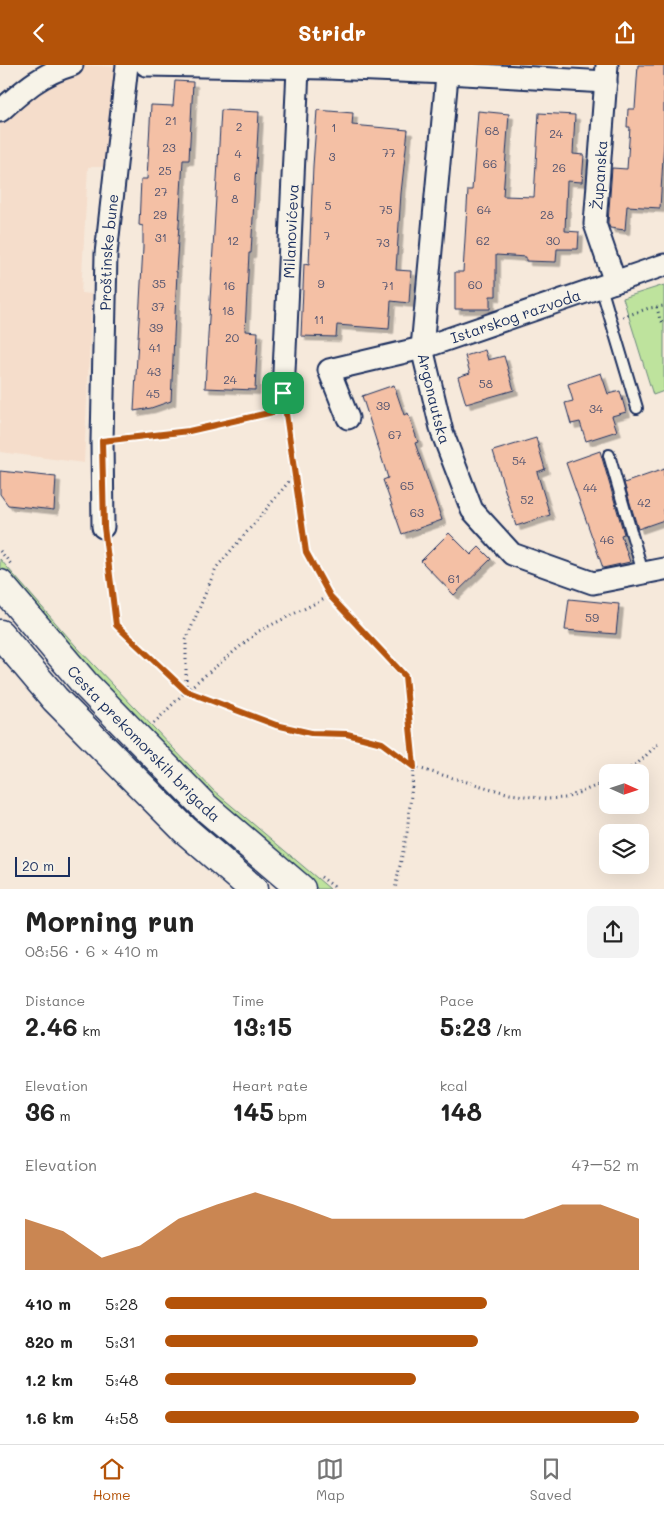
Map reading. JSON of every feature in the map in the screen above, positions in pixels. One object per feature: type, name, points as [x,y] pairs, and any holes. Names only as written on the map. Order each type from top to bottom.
[{"type":"main road","name":"Cesta prekomorskih brigada","points":[[8,577],[85,684],[206,807],[310,882]]},
{"type":"main road","points":[[0,634],[68,713],[185,830],[253,889]]},
{"type":"street","points":[[0,111],[28,86],[54,70],[72,65]]},
{"type":"street","name":"Proštinske bune","points":[[104,527],[102,441],[106,254],[127,65]]},
{"type":"street","points":[[146,65],[298,69],[447,69],[607,74]]},
{"type":"street","name":"Milanovićeva","points":[[283,393],[298,69]]},
{"type":"street","name":"Argonautska","points":[[447,69],[422,348],[442,432],[472,511],[512,553],[593,583],[664,569]]},
{"type":"street","name":"Županska","points":[[607,74],[595,224],[608,285]]},
{"type":"street","name":"Istarskog razvoda","points":[[348,418],[329,370],[422,348],[664,265]]},
{"type":"lane","points":[[608,285],[611,321],[637,408]]},
{"type":"lane","points":[[609,455],[643,573]]},
{"type":"path","points":[[611,321],[649,308],[664,306]]},
{"type":"path","points":[[657,307],[660,319],[664,323]]},
{"type":"path","points":[[102,441],[189,431],[273,412],[283,393]]},
{"type":"path","points":[[283,393],[306,552],[330,596],[405,676],[414,767],[407,832],[395,889]]},
{"type":"path","points":[[186,691],[186,640],[216,567],[295,474]]},
{"type":"path","points":[[104,527],[116,625],[186,691],[276,725],[311,733],[347,734],[382,743],[414,767],[510,794],[547,799],[566,798],[599,785]]},
{"type":"path","points":[[0,551],[8,577]]},
{"type":"path","points":[[147,716],[154,723],[186,691],[259,631],[330,596]]},
{"type":"path","points":[[636,764],[658,744]]},
{"type":"path","points":[[310,882],[337,889]]},
{"type":"shaded area","points":[[78,65],[117,67],[107,167],[88,167],[81,293],[92,294],[84,463],[0,452],[0,113]]},
{"type":"green space","points":[[664,285],[664,391],[653,395],[623,298]]},
{"type":"green space","points":[[0,559],[75,645],[213,790],[330,889],[318,889],[209,796],[71,650],[0,569]]},
{"type":"building","points":[[638,65],[664,65],[664,141],[660,208],[627,206],[625,230],[610,228],[608,223],[612,168],[627,169],[630,127],[627,127],[628,109],[635,109]]},
{"type":"building","points":[[175,81],[193,82],[189,160],[183,160],[171,401],[151,408],[134,411],[143,247],[143,226],[139,225],[141,179],[147,179],[151,105],[173,106]]},
{"type":"building","points":[[221,110],[259,112],[245,331],[258,332],[255,390],[205,388]]},
{"type":"building","points":[[317,110],[353,113],[352,125],[408,130],[401,193],[396,270],[411,271],[409,303],[391,301],[389,329],[337,325],[336,337],[301,336],[304,264],[309,265]]},
{"type":"building","points":[[478,111],[509,114],[503,196],[534,197],[539,113],[575,115],[573,154],[584,155],[582,182],[567,181],[565,231],[579,232],[578,249],[557,249],[556,262],[526,261],[526,257],[496,255],[496,296],[490,296],[490,309],[455,309],[455,272],[463,272],[468,190],[472,190]]},
{"type":"building","points":[[485,350],[488,360],[504,356],[514,390],[466,404],[458,377],[470,373],[465,356]]},
{"type":"building","points":[[601,373],[608,394],[620,391],[626,412],[612,416],[617,431],[586,441],[580,422],[571,424],[565,403],[573,401],[568,384]]},
{"type":"building","points":[[394,385],[404,415],[408,413],[418,442],[415,443],[442,520],[402,534],[383,480],[388,478],[362,396]]},
{"type":"building","points":[[536,438],[545,469],[537,472],[550,515],[516,526],[493,451]]},
{"type":"building","points":[[600,451],[624,534],[621,535],[630,562],[603,568],[566,463]]},
{"type":"building","points":[[664,469],[664,520],[638,529],[624,483]]},
{"type":"building","points":[[0,471],[56,477],[54,510],[8,505],[0,494]]},
{"type":"building","points":[[449,533],[471,555],[479,547],[491,559],[454,595],[421,561]]},
{"type":"building","points":[[569,599],[619,604],[616,634],[565,630]]},
{"type":"route","points":[[283,393],[306,552],[330,596],[405,676],[414,767],[382,743],[347,734],[311,733],[276,725],[186,691],[116,625],[104,527],[102,441],[189,431],[273,412],[283,393]]}]
